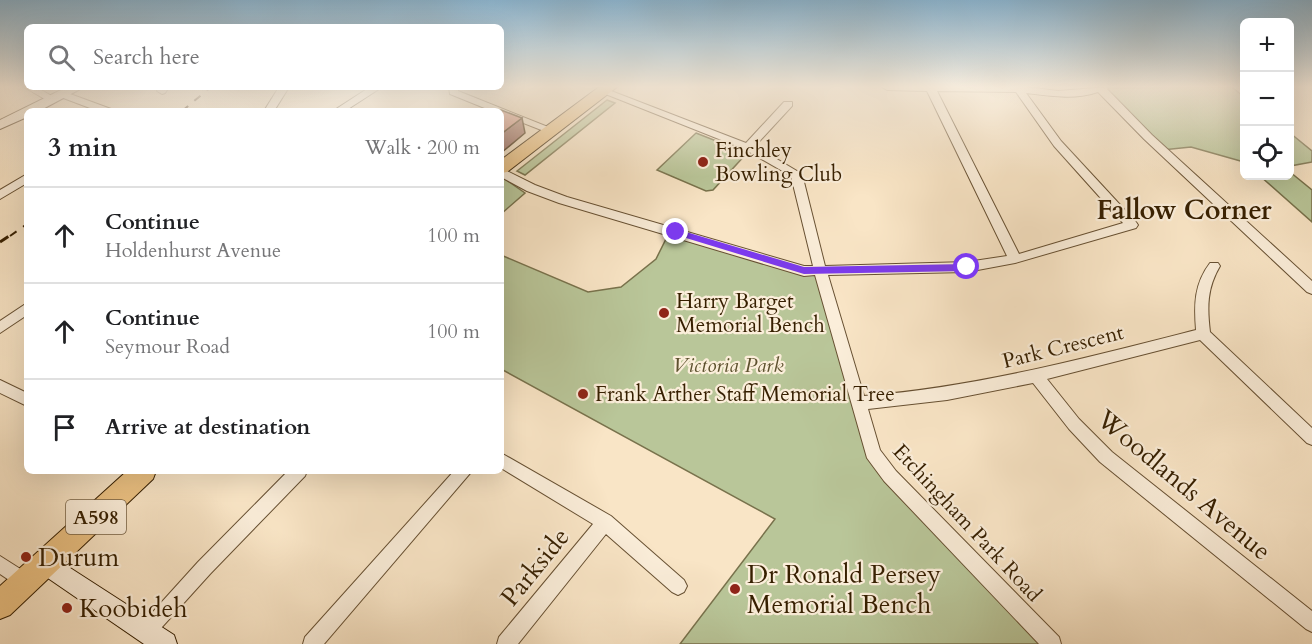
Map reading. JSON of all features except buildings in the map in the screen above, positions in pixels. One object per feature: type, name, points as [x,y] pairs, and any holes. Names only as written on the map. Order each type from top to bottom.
[{"type":"main road","points":[[504,168],[571,117]]},
{"type":"main road","name":"A598","points":[[0,605],[27,583],[141,474]]},
{"type":"street","points":[[0,125],[16,117]]},
{"type":"street","points":[[517,117],[553,131]]},
{"type":"street","name":"Etchingham Park Road","points":[[675,117],[748,147],[796,174],[819,270],[873,453],[890,476],[1053,644]]},
{"type":"street","points":[[748,147],[776,117]]},
{"type":"street","points":[[945,117],[1015,259]]},
{"type":"street","points":[[504,172],[531,188],[563,200],[804,271],[967,267],[1015,259],[1132,225],[1065,155],[1036,117]]},
{"type":"street","points":[[1129,117],[1312,290]]},
{"type":"street","points":[[0,195],[24,180]]},
{"type":"street","points":[[1214,266],[1206,273],[1202,287],[1203,334],[1312,438]]},
{"type":"street","points":[[0,328],[24,310]]},
{"type":"street","name":"Park Crescent","points":[[860,403],[911,400],[972,391],[1203,334]]},
{"type":"street","name":"Woodlands Avenue","points":[[1035,375],[1074,424],[1106,457],[1312,623]]},
{"type":"street","points":[[0,386],[24,398]]},
{"type":"street","points":[[504,462],[605,522],[678,586]]},
{"type":"street","points":[[47,564],[156,638],[204,568],[296,474]]},
{"type":"street","points":[[312,644],[461,474]]},
{"type":"street","name":"Parkside","points":[[506,644],[605,522]]},
{"type":"street","points":[[0,564],[27,583]]},
{"type":"green space","points":[[585,117],[597,117],[525,175],[517,171]]},
{"type":"green space","points":[[1130,117],[1240,117],[1240,161],[1191,147],[1162,150]]},
{"type":"green space","name":"Finchley Bowling Club","points":[[696,133],[747,153],[713,190],[706,191],[657,170]]},
{"type":"green space","points":[[1294,136],[1312,151],[1312,162],[1294,165]]},
{"type":"green space","points":[[1294,175],[1312,190],[1312,222],[1265,180],[1294,180]]},
{"type":"green space","points":[[504,178],[525,193],[504,211]]},
{"type":"green space","name":"Victoria Park","points":[[670,231],[819,271],[859,401],[890,475],[1053,644],[680,644],[775,519],[504,371],[504,256],[588,292],[621,287],[656,259]]},
{"type":"railway","points":[[10,236],[24,226]]},
{"type":"railway","points":[[0,242],[12,234]]},
{"type":"place","name":"Finchley Bowling Club","points":[[703,162]]},
{"type":"place","name":"Harry Barget Memorial Bench","points":[[664,313]]},
{"type":"place","name":"Frank Arther Staff Memorial Tree","points":[[583,394]]},
{"type":"place","name":"Durum","points":[[26,557]]},
{"type":"place","name":"Dr Ronald Persey Memorial Bench","points":[[735,589]]},
{"type":"place","name":"Koobideh","points":[[67,608]]},
{"type":"district","name":"Fallow Corner","points":[[1184,210]]},
{"type":"route","points":[[676,232],[804,271],[967,267]]}]
